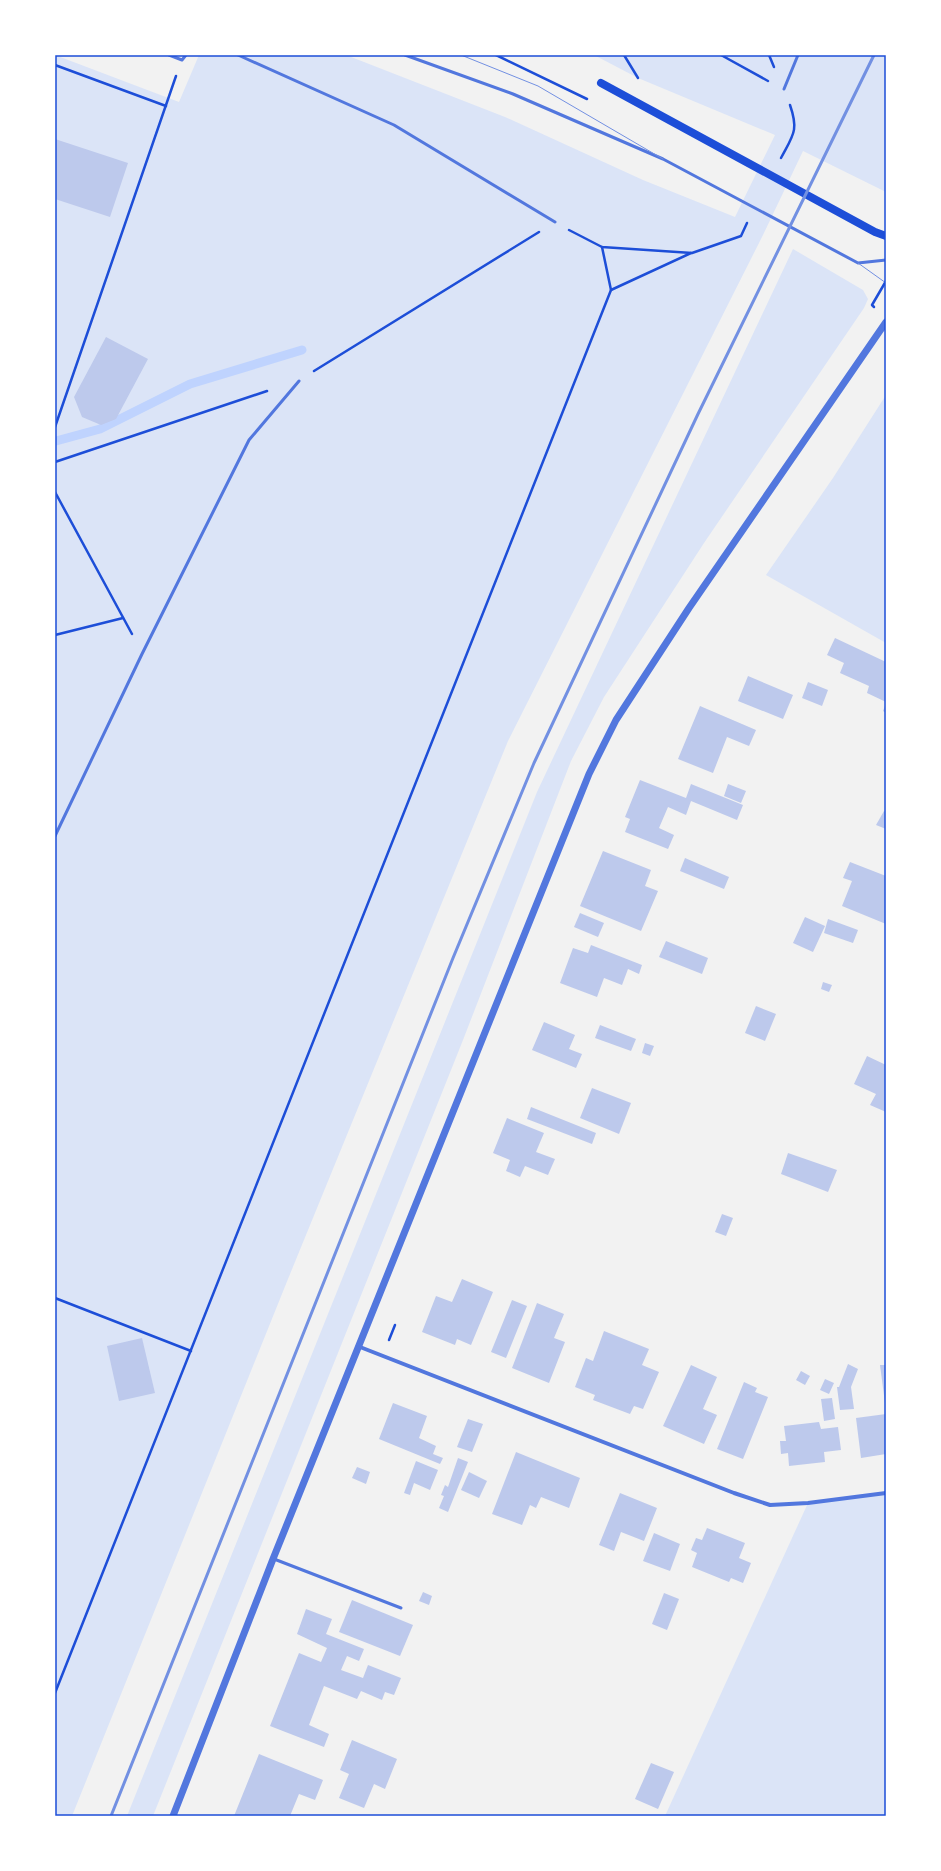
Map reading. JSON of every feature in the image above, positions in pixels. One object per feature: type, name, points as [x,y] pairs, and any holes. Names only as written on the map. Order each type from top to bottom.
[{"type":"main road","points":[[601,83],[875,232],[886,236]]},
{"type":"street","points":[[173,1816],[273,1559],[360,1347],[589,774],[616,720],[689,608],[886,322]]},
{"type":"street","points":[[360,1347],[726,1490],[770,1505],[808,1503],[886,1494]]},
{"type":"lane","points":[[169,55],[182,60],[186,55]]},
{"type":"lane","points":[[238,55],[394,125],[555,222]]},
{"type":"lane","points":[[406,55],[513,94],[663,159],[858,263],[886,260]]},
{"type":"lane","points":[[784,89],[798,55]]},
{"type":"lane","points":[[55,836],[142,654],[249,440],[299,380]]},
{"type":"lane","points":[[273,1559],[401,1608]]},
{"type":"path","points":[[624,55],[638,78]]},
{"type":"path","points":[[721,55],[784,89]]},
{"type":"path","points":[[55,428],[182,60]]},
{"type":"path","points":[[55,65],[166,106]]},
{"type":"path","points":[[55,462],[299,380],[555,222],[602,247],[692,253]]},
{"type":"path","points":[[611,290],[692,253],[741,236]]},
{"type":"path","points":[[55,1693],[611,290],[602,247]]},
{"type":"path","points":[[55,492],[142,654]]},
{"type":"path","points":[[55,636],[123,618]]},
{"type":"path","points":[[55,1298],[191,1351]]},
{"type":"shaded area","points":[[55,55],[179,102],[199,55],[346,55],[505,117],[643,180],[735,217],[775,135],[638,78],[594,55],[886,55],[886,192],[803,151],[763,235],[508,741],[288,1279],[72,1816],[55,1816]]},
{"type":"shaded area","points":[[793,249],[863,290],[868,299],[864,308],[704,543],[604,697],[571,761],[463,1040],[153,1816],[127,1816],[537,792]]},
{"type":"shaded area","points":[[886,395],[886,643],[766,575],[833,478]]},
{"type":"shaded area","points":[[886,1493],[886,1816],[665,1816],[808,1503]]},
{"type":"building","points":[[55,139],[128,163],[110,217],[55,199]]},
{"type":"building","points":[[106,337],[148,359],[116,419],[101,425],[82,417],[74,397]]},
{"type":"building","points":[[835,638],[886,662],[886,702],[867,693],[869,686],[840,673],[844,663],[827,655]]},
{"type":"building","points":[[748,676],[793,695],[783,719],[738,701]]},
{"type":"building","points":[[808,682],[828,690],[822,706],[802,698]]},
{"type":"building","points":[[886,703],[886,713],[883,711]]},
{"type":"building","points":[[700,706],[756,730],[749,746],[727,737],[713,773],[678,759]]},
{"type":"building","points":[[640,780],[686,798],[691,784],[743,805],[737,820],[691,801],[686,815],[668,807],[659,828],[674,835],[668,849],[625,832],[630,819],[625,817]]},
{"type":"building","points":[[728,784],[746,791],[741,803],[724,796]]},
{"type":"building","points":[[884,811],[886,812],[886,829],[876,825]]},
{"type":"building","points":[[603,851],[651,870],[645,886],[658,891],[641,931],[580,906]]},
{"type":"building","points":[[685,858],[729,877],[724,889],[680,871]]},
{"type":"building","points":[[850,862],[886,876],[886,924],[842,906],[852,881],[843,878]]},
{"type":"building","points":[[580,913],[604,923],[598,937],[574,927]]},
{"type":"building","points":[[805,917],[825,926],[813,952],[793,943]]},
{"type":"building","points":[[828,919],[858,930],[853,943],[824,933]]},
{"type":"building","points":[[666,941],[708,958],[702,974],[659,957]]},
{"type":"building","points":[[591,945],[642,965],[639,974],[628,969],[622,985],[604,978],[597,997],[560,983],[573,948],[588,953]]},
{"type":"building","points":[[823,982],[832,985],[829,992],[821,989]]},
{"type":"building","points":[[756,1006],[776,1014],[765,1041],[745,1033]]},
{"type":"building","points":[[544,1022],[575,1035],[569,1049],[582,1054],[576,1068],[532,1050]]},
{"type":"building","points":[[600,1025],[636,1039],[631,1051],[595,1038]]},
{"type":"building","points":[[645,1043],[654,1046],[650,1056],[642,1053]]},
{"type":"building","points":[[867,1056],[886,1065],[886,1112],[870,1105],[876,1094],[854,1084]]},
{"type":"building","points":[[592,1088],[631,1103],[619,1134],[580,1118]]},
{"type":"building","points":[[531,1107],[596,1133],[592,1144],[527,1119]]},
{"type":"building","points":[[507,1118],[544,1133],[536,1152],[555,1159],[548,1175],[525,1166],[520,1177],[506,1171],[510,1160],[493,1153]]},
{"type":"building","points":[[788,1153],[837,1170],[828,1192],[781,1174]]},
{"type":"building","points":[[722,1214],[733,1218],[726,1236],[715,1232]]},
{"type":"building","points":[[462,1279],[493,1292],[471,1345],[457,1339],[455,1345],[422,1332],[436,1296],[452,1302]]},
{"type":"building","points":[[512,1300],[527,1306],[506,1358],[491,1352]]},
{"type":"building","points":[[537,1303],[564,1314],[554,1338],[565,1342],[549,1383],[512,1368]]},
{"type":"building","points":[[604,1331],[649,1349],[642,1365],[659,1372],[643,1409],[634,1406],[630,1414],[593,1400],[595,1395],[575,1387],[586,1358],[593,1361]]},
{"type":"building","points":[[142,1338],[155,1393],[119,1401],[107,1346]]},
{"type":"building","points":[[848,1364],[858,1369],[851,1387],[854,1409],[840,1410],[837,1387],[839,1387]]},
{"type":"building","points":[[691,1365],[717,1377],[703,1409],[717,1415],[704,1444],[663,1426]]},
{"type":"building","points":[[880,1365],[886,1365],[886,1403],[885,1403]]},
{"type":"building","points":[[801,1371],[810,1376],[805,1385],[796,1380]]},
{"type":"building","points":[[825,1379],[834,1383],[829,1394],[820,1390]]},
{"type":"building","points":[[744,1382],[757,1388],[755,1392],[768,1397],[743,1459],[717,1449]]},
{"type":"building","points":[[832,1398],[835,1419],[824,1421],[821,1399]]},
{"type":"building","points":[[393,1403],[427,1416],[419,1438],[436,1446],[433,1454],[443,1458],[440,1464],[379,1439]]},
{"type":"building","points":[[886,1414],[886,1454],[861,1458],[856,1418]]},
{"type":"building","points":[[468,1419],[483,1424],[472,1452],[457,1447]]},
{"type":"building","points":[[819,1422],[821,1429],[838,1427],[841,1450],[824,1452],[825,1462],[789,1466],[788,1453],[781,1454],[780,1441],[786,1441],[784,1426]]},
{"type":"building","points":[[516,1452],[580,1478],[569,1508],[541,1497],[536,1508],[530,1505],[522,1525],[492,1514]]},
{"type":"building","points":[[458,1458],[468,1462],[448,1512],[439,1508],[444,1496],[441,1495],[445,1485],[448,1487]]},
{"type":"building","points":[[416,1461],[438,1470],[430,1490],[414,1483],[410,1495],[404,1493]]},
{"type":"building","points":[[357,1467],[370,1472],[366,1484],[352,1478]]},
{"type":"building","points":[[469,1472],[487,1481],[479,1498],[461,1490]]},
{"type":"building","points":[[620,1493],[657,1508],[644,1541],[621,1532],[614,1551],[599,1545]]},
{"type":"building","points":[[707,1528],[745,1543],[739,1558],[751,1563],[743,1583],[731,1578],[729,1582],[692,1567],[697,1553],[691,1550],[696,1538],[702,1540]]},
{"type":"building","points":[[654,1533],[680,1544],[670,1571],[643,1561]]},
{"type":"building","points":[[423,1592],[432,1596],[429,1605],[419,1601]]},
{"type":"building","points":[[664,1593],[679,1599],[667,1630],[652,1624]]},
{"type":"building","points":[[352,1600],[413,1625],[400,1656],[339,1632]]},
{"type":"building","points":[[306,1609],[332,1619],[326,1634],[364,1649],[359,1661],[347,1656],[341,1670],[363,1678],[368,1665],[401,1678],[394,1695],[385,1692],[382,1700],[361,1691],[357,1699],[324,1686],[309,1725],[329,1734],[324,1747],[270,1726],[299,1653],[321,1662],[327,1648],[297,1634]]},
{"type":"building","points":[[352,1740],[397,1759],[385,1789],[374,1784],[364,1808],[339,1798],[349,1774],[340,1770]]},
{"type":"building","points":[[259,1754],[323,1780],[315,1800],[299,1794],[290,1816],[234,1816]]},
{"type":"building","points":[[651,1763],[674,1772],[658,1809],[635,1799]]},
{"type":"waterway","points":[[56,441],[100,429],[190,384],[302,350]]},
{"type":"tram line","points":[[461,55],[538,86],[663,159]]},
{"type":"tram line","points":[[858,263],[886,283]]},
{"type":"railway","points":[[111,1816],[453,958],[534,763],[698,414],[874,55]]}]
